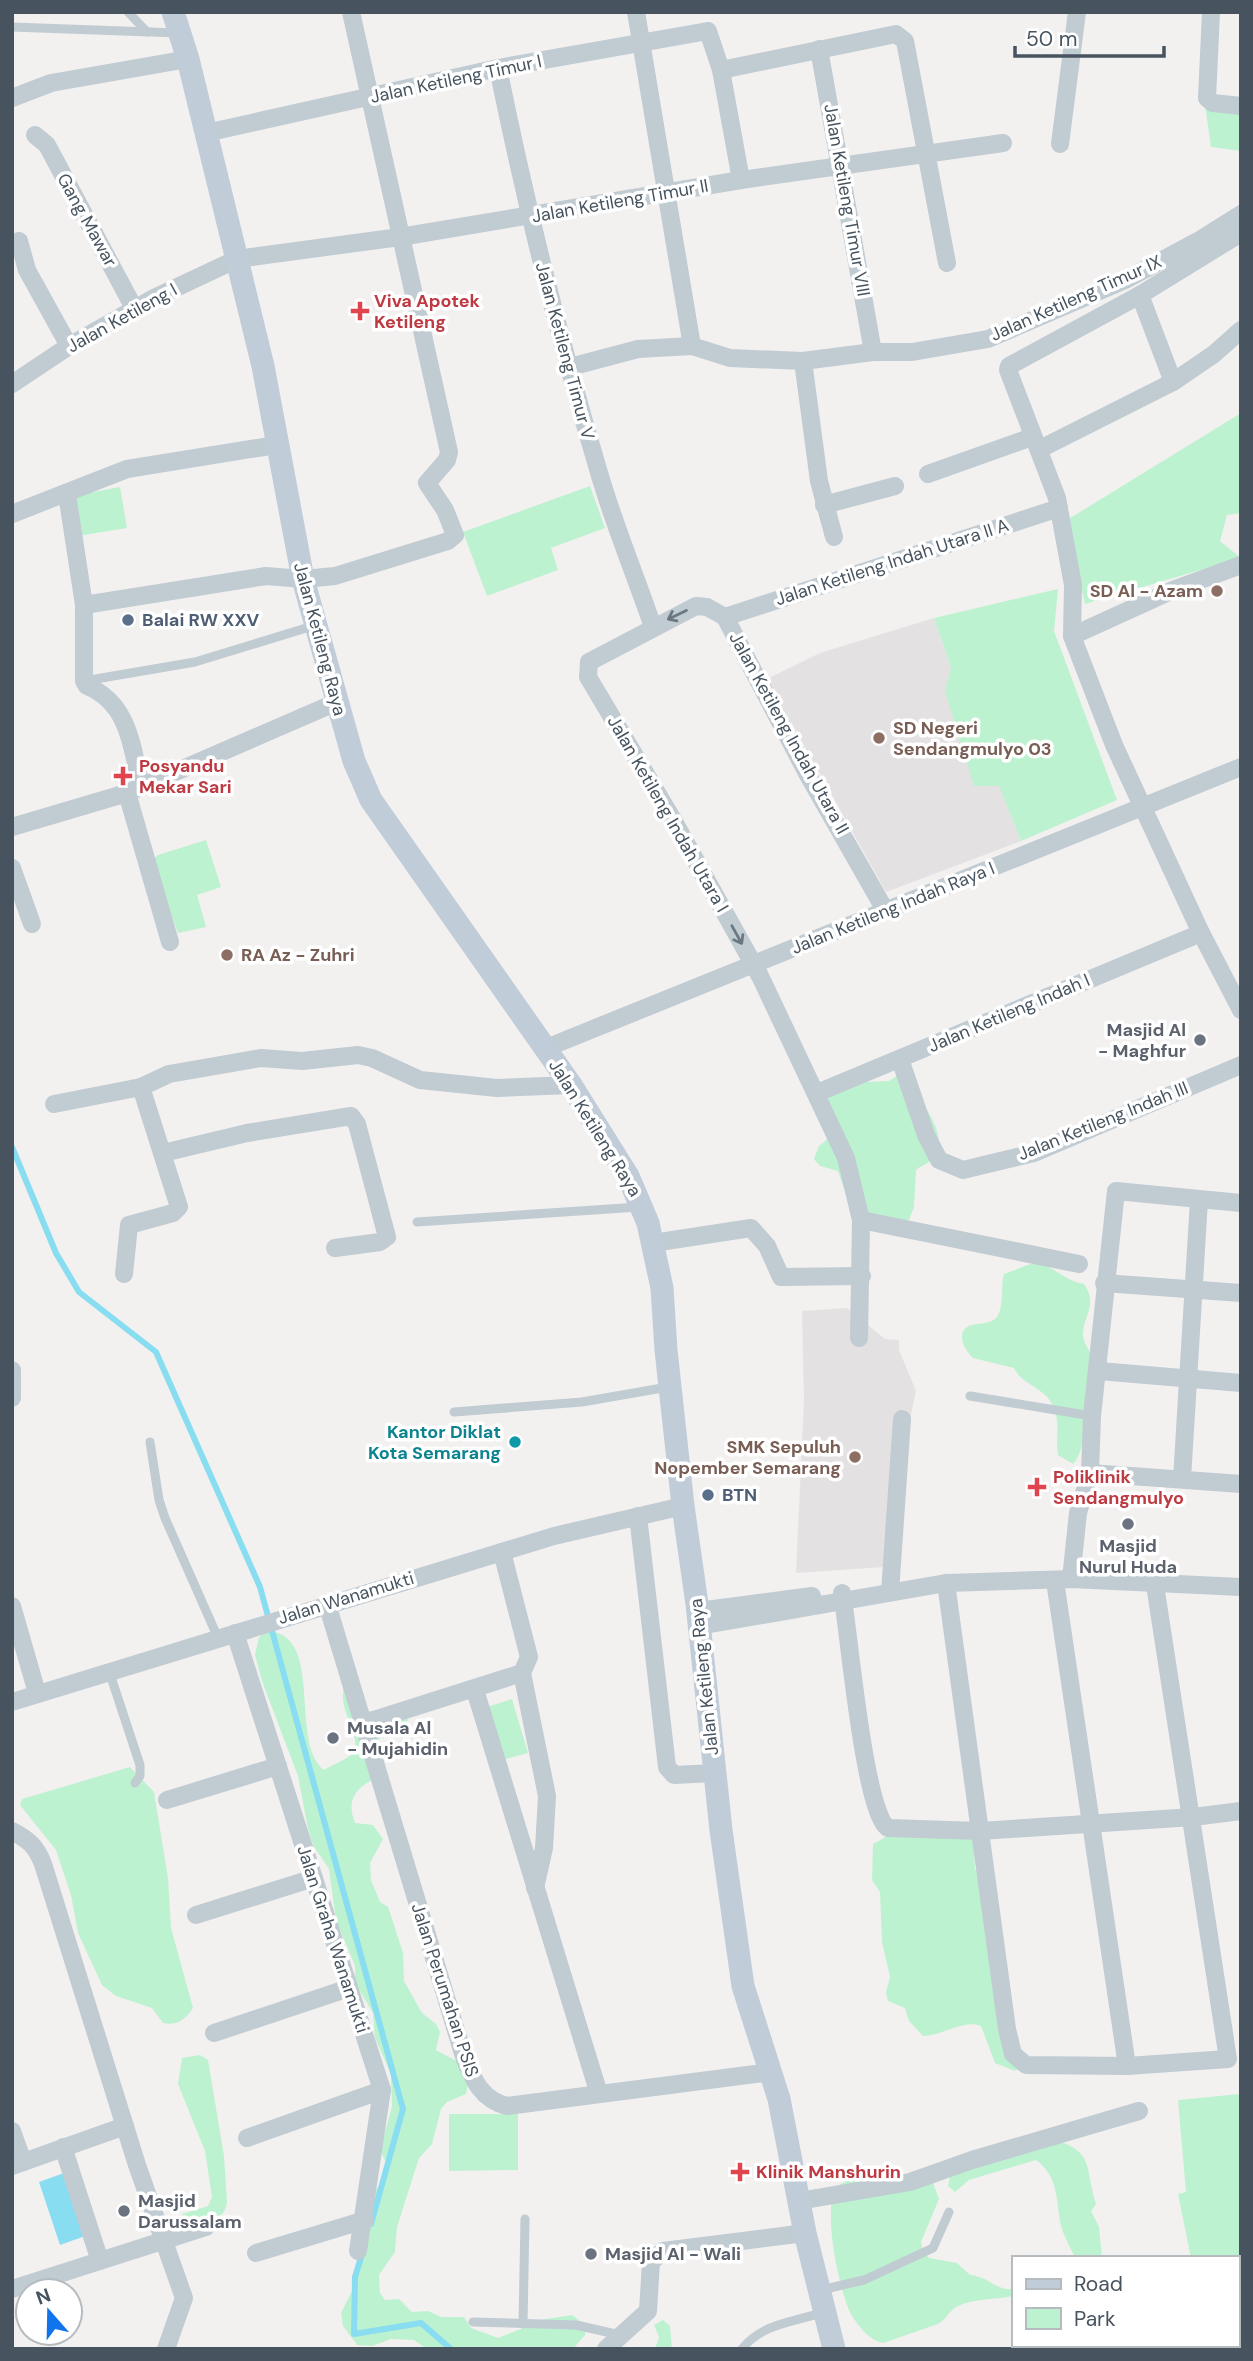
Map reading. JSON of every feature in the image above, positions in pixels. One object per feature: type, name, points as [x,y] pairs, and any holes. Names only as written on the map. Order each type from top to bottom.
[{"type":"main road","name":"Jalan Ketileng Raya","points":[[176,22],[188,59],[263,366],[303,579],[354,761],[371,800],[571,1085],[628,1175],[643,1207],[662,1287],[683,1506],[714,1773],[743,1986],[779,2099],[805,2233],[834,2349]]},
{"type":"street","points":[[85,606],[266,576],[303,579],[335,576],[448,541],[455,535],[445,510],[427,483],[447,460],[449,452],[351,12]]},
{"type":"street","points":[[636,12],[692,346]]},
{"type":"street","points":[[1060,144],[1077,12]]},
{"type":"street","points":[[1211,12],[1206,92],[1213,103],[1241,106]]},
{"type":"street","name":"Jalan Ketileng Timur I","points":[[206,133],[498,68],[708,32],[721,70]]},
{"type":"street","points":[[741,180],[721,70],[819,49],[901,36],[905,41],[947,263]]},
{"type":"street","name":"Jalan Ketileng Timur VIII","points":[[819,49],[873,352]]},
{"type":"street","points":[[12,98],[51,83],[188,59]]},
{"type":"street","name":"Jalan Ketileng Timur V","points":[[498,68],[528,217],[601,479],[653,627]]},
{"type":"street","name":"Gang Mawar","points":[[35,135],[47,145],[135,310]]},
{"type":"street","name":"Jalan Ketileng Timur II","points":[[237,259],[400,237],[741,180],[1003,142]]},
{"type":"street","name":"Jalan Ketileng Timur IX","points":[[570,367],[638,349],[692,346],[730,358],[803,361],[873,352],[912,352],[988,339],[1125,279],[1198,242],[1241,214]]},
{"type":"street","points":[[1241,233],[1140,295],[1009,366],[1007,370],[1059,508],[1073,585],[1072,636],[1114,746],[1144,805],[1200,933],[1241,1010]]},
{"type":"street","points":[[19,241],[27,270],[69,346]]},
{"type":"street","name":"Jalan Ketileng I","points":[[12,384],[69,346],[237,259]]},
{"type":"street","points":[[1140,295],[1172,382]]},
{"type":"street","points":[[928,474],[1036,443],[1172,382],[1214,354],[1241,330]]},
{"type":"street","points":[[803,361],[815,462],[834,537]]},
{"type":"street","points":[[12,514],[127,469],[276,444]]},
{"type":"street","points":[[824,505],[895,486]]},
{"type":"street","points":[[67,494],[85,606],[84,681],[87,686],[101,692],[125,719],[134,790],[170,942]]},
{"type":"street","name":"Jalan Ketileng Indah Utara II A","points":[[725,617],[1059,508]]},
{"type":"street","points":[[1072,636],[1173,590],[1241,565]]},
{"type":"street","name":"Jalan Ketileng Indah Utara II","points":[[589,662],[696,606],[707,607],[725,617],[808,775],[885,910]]},
{"type":"street","name":"Jalan Ketileng Indah Utara I","points":[[589,662],[587,677],[671,818],[754,966]]},
{"type":"street","points":[[12,827],[134,790],[337,702]]},
{"type":"street","name":"Jalan Ketileng Indah Raya I","points":[[546,1048],[1241,767]]},
{"type":"street","points":[[12,868],[32,924]]},
{"type":"street","name":"Jalan Ketileng Indah I","points":[[817,1093],[1200,933]]},
{"type":"street","points":[[754,966],[846,1158],[860,1220],[862,1276],[859,1338]]},
{"type":"street","points":[[54,1104],[141,1087],[169,1074],[261,1058],[302,1061],[358,1055],[372,1058],[420,1080],[497,1087],[571,1085]]},
{"type":"street","name":"Jalan Ketileng Indah III","points":[[900,1059],[926,1135],[939,1160],[963,1170],[1034,1153],[1241,1065]]},
{"type":"street","points":[[124,1274],[129,1225],[178,1209],[141,1087]]},
{"type":"street","points":[[163,1153],[261,1130],[351,1116],[357,1124],[387,1237],[380,1242],[335,1248]]},
{"type":"street","points":[[1127,2066],[1092,1823],[1063,1580],[1090,1473],[1092,1416],[1099,1371],[1104,1283],[1116,1191],[1241,1203]]},
{"type":"street","points":[[1182,1479],[1199,1200]]},
{"type":"street","points":[[860,1220],[1079,1264]]},
{"type":"street","points":[[653,1243],[751,1228],[768,1246],[781,1277],[862,1276]]},
{"type":"street","points":[[1104,1283],[1241,1293]]},
{"type":"street","points":[[12,1370],[12,1398]]},
{"type":"street","points":[[1099,1371],[1241,1383]]},
{"type":"street","points":[[890,1591],[902,1419]]},
{"type":"street","points":[[1090,1473],[1241,1484]]},
{"type":"street","name":"Jalan Wanamukti","points":[[12,1702],[502,1552],[683,1506]]},
{"type":"street","points":[[638,1516],[667,1767],[674,1775],[714,1773]]},
{"type":"street","points":[[502,1552],[529,1657],[522,1673],[547,1796],[544,1848],[535,1888]]},
{"type":"street","points":[[698,1618],[946,1583],[1063,1580],[1241,1587]]},
{"type":"street","points":[[946,1583],[1007,2029],[1013,2054],[1026,2065],[1127,2066],[1228,2059],[1193,1817],[1155,1585]]},
{"type":"street","points":[[843,1598],[867,1777],[879,1820],[897,1830],[981,1831],[1193,1817],[1241,1811]]},
{"type":"street","points":[[12,1606],[37,1693]]},
{"type":"street","name":"Jalan Perumahan PSIS","points":[[320,1606],[364,1723],[396,1839],[472,2079],[494,2103],[507,2106],[771,2072]]},
{"type":"street","name":"Jalan Graha Wanamukti","points":[[235,1633],[382,2090],[365,2220],[358,2250]]},
{"type":"street","points":[[364,1723],[522,1673]]},
{"type":"street","points":[[475,1689],[599,2094]]},
{"type":"street","points":[[167,1800],[278,1766]]},
{"type":"street","points":[[12,1831],[29,1839],[36,1847],[43,1864],[125,2126],[184,2298],[166,2349]]},
{"type":"street","points":[[196,1915],[314,1878]]},
{"type":"street","points":[[214,2033],[349,1988]]},
{"type":"street","points":[[247,2138],[382,2090]]},
{"type":"street","points":[[799,2201],[910,2182],[972,2160],[1139,2111]]},
{"type":"street","points":[[12,2131],[18,2164],[125,2126]]},
{"type":"street","points":[[64,2147],[100,2261]]},
{"type":"street","points":[[256,2253],[365,2220]]},
{"type":"street","points":[[12,2289],[206,2227]]},
{"type":"street","points":[[606,2349],[648,2311],[651,2262],[655,2255],[663,2251],[805,2233]]},
{"type":"lane","points":[[128,12],[147,32]]},
{"type":"lane","points":[[12,27],[147,32],[176,22]]},
{"type":"lane","points":[[84,681],[195,662],[316,625]]},
{"type":"lane","points":[[417,1222],[643,1207]]},
{"type":"lane","points":[[454,1412],[582,1402],[670,1387]]},
{"type":"lane","points":[[970,1396],[1092,1416]]},
{"type":"lane","points":[[150,1442],[159,1500],[235,1633]]},
{"type":"lane","points":[[109,1671],[141,1765],[140,1776],[135,1783]]},
{"type":"lane","points":[[741,2349],[751,2337],[770,2327],[933,2248],[949,2212]]},
{"type":"lane","points":[[523,2324],[525,2219]]},
{"type":"lane","points":[[473,2322],[576,2325],[621,2336]]},
{"type":"shaded area","name":"SD Negeri Sendangmulyo 03","points":[[934,618],[951,668],[946,691],[999,785],[1021,841],[886,892],[767,679],[820,653]]},
{"type":"shaded area","name":"SMK Sepuluh Nopember Semarang","points":[[847,1308],[885,1339],[899,1340],[899,1350],[916,1391],[911,1414],[899,1566],[796,1573],[804,1401],[802,1311]]},
{"type":"green space","points":[[1205,105],[1241,110],[1241,151],[1211,147]]},
{"type":"green space","points":[[1241,413],[1241,513],[1227,515],[1220,541],[1241,558],[1085,604],[1067,520]]},
{"type":"green space","points":[[590,486],[605,528],[551,548],[558,570],[487,596],[463,532]]},
{"type":"green space","points":[[120,487],[127,528],[78,536],[71,496]]},
{"type":"green space","points":[[1058,589],[1054,631],[1117,800],[1021,841],[999,786],[974,786],[945,691],[951,668],[934,618]]},
{"type":"green space","points":[[206,840],[221,887],[197,895],[206,927],[178,933],[152,860],[158,855]]},
{"type":"green space","points":[[901,1073],[923,1103],[936,1128],[939,1141],[937,1152],[930,1161],[916,1170],[914,1207],[909,1220],[882,1221],[849,1203],[838,1171],[820,1166],[814,1159],[819,1146],[830,1137],[823,1110],[829,1097],[866,1082],[889,1081]]},
{"type":"green space","points":[[1036,1262],[1084,1284],[1090,1298],[1083,1336],[1091,1357],[1090,1396],[1082,1446],[1073,1464],[1058,1455],[1057,1419],[1053,1406],[1045,1395],[1023,1379],[1014,1368],[973,1358],[962,1339],[966,1328],[992,1321],[999,1314],[1004,1274]]},
{"type":"green space","points":[[266,1631],[284,1636],[295,1649],[301,1668],[308,1737],[314,1756],[324,1770],[348,1757],[354,1750],[353,1733],[343,1702],[347,1681],[361,1711],[405,1711],[408,1720],[380,1737],[377,1742],[372,1780],[360,1788],[353,1798],[353,1816],[355,1823],[373,1825],[383,1839],[370,1863],[371,1880],[380,1902],[388,1907],[394,1925],[403,1953],[404,1981],[422,2013],[436,2024],[440,2032],[436,2050],[460,2063],[469,2078],[466,2094],[447,2102],[441,2109],[432,2144],[419,2158],[397,2227],[395,2252],[379,2275],[380,2293],[385,2300],[399,2299],[412,2312],[428,2311],[441,2317],[464,2317],[471,2328],[498,2338],[546,2319],[572,2315],[586,2326],[585,2335],[573,2349],[427,2349],[414,2340],[391,2339],[372,2346],[357,2345],[343,2326],[341,2313],[353,2289],[375,2191],[388,2173],[387,2164],[380,2151],[392,2106],[391,2074],[375,2038],[373,2013],[355,1983],[355,1966],[336,1920],[329,1869],[313,1845],[298,1776],[262,1681],[255,1655],[259,1637]]},
{"type":"green space","points":[[512,1699],[528,1753],[502,1760],[487,1707]]},
{"type":"green space","points":[[130,1767],[154,1792],[168,1878],[171,1928],[193,2008],[184,2019],[172,2024],[163,2023],[152,2008],[116,1996],[102,1985],[78,1933],[71,1895],[56,1850],[20,1805],[22,1799]]},
{"type":"green space","points":[[973,1833],[975,1869],[982,1881],[983,1918],[990,1924],[1019,2068],[1015,2071],[995,2063],[981,2026],[960,2026],[923,2036],[909,2021],[905,2008],[888,2001],[886,1992],[890,1977],[882,1942],[880,1892],[872,1880],[873,1844],[889,1835]]},
{"type":"green space","points":[[200,2055],[208,2060],[224,2156],[227,2201],[226,2208],[218,2217],[207,2222],[194,2223],[187,2222],[182,2214],[208,2206],[212,2197],[205,2151],[178,2084],[182,2058]]},
{"type":"green space","points":[[1240,2094],[1241,2271],[1239,2256],[1191,2256],[1178,2194],[1186,2192],[1178,2100]]},
{"type":"green space","points":[[449,2114],[518,2114],[518,2170],[449,2171]]},
{"type":"green space","points":[[1056,2141],[1077,2150],[1086,2164],[1096,2204],[1091,2211],[1099,2227],[1102,2256],[1074,2256],[1061,2226],[1053,2182],[1036,2160],[969,2180],[955,2192],[948,2186],[950,2177]]},
{"type":"green space","points":[[916,2175],[933,2183],[939,2199],[921,2242],[923,2251],[929,2258],[957,2263],[970,2275],[1002,2288],[1012,2289],[1012,2296],[965,2303],[955,2308],[938,2324],[883,2343],[865,2333],[852,2316],[842,2290],[831,2229],[831,2211],[833,2196],[838,2186],[853,2179]]},
{"type":"green space","points":[[663,2320],[670,2326],[672,2349],[655,2349],[659,2337],[654,2325]]},
{"type":"water","points":[[67,2172],[88,2235],[60,2245],[39,2182]]},
{"type":"waterway","points":[[12,1147],[56,1253],[79,1292],[156,1352],[260,1587],[403,2109],[371,2224]]},
{"type":"waterway","points":[[363,2251],[355,2277],[354,2334],[421,2323],[451,2349]]},
{"type":"place","name":"Viva Apotek Ketileng","points":[[360,311]]},
{"type":"place","name":"SD Al - Azam","points":[[1217,591]]},
{"type":"place","name":"Balai RW XXV","points":[[128,620]]},
{"type":"place","name":"SD Negeri Sendangmulyo 03","points":[[879,738]]},
{"type":"place","name":"Posyandu Mekar Sari","points":[[123,776]]},
{"type":"place","name":"RA Az - Zuhri","points":[[227,955]]},
{"type":"place","name":"Masjid Al - Maghfur","points":[[1200,1040]]},
{"type":"place","name":"Kantor Diklat Kota Semarang","points":[[515,1442]]},
{"type":"place","name":"SMK Sepuluh Nopember Semarang","points":[[855,1457]]},
{"type":"place","name":"Poliklinik Sendangmulyo","points":[[1037,1487]]},
{"type":"place","name":"BTN","points":[[708,1495]]},
{"type":"place","name":"Masjid Nurul Huda","points":[[1128,1524]]},
{"type":"place","name":"Musala Al - Mujahidin","points":[[333,1738]]},
{"type":"place","name":"Klinik Manshurin","points":[[740,2172]]},
{"type":"place","name":"Masjid Darussalam","points":[[124,2211]]},
{"type":"place","name":"Masjid Al - Wali","points":[[591,2254]]}]
